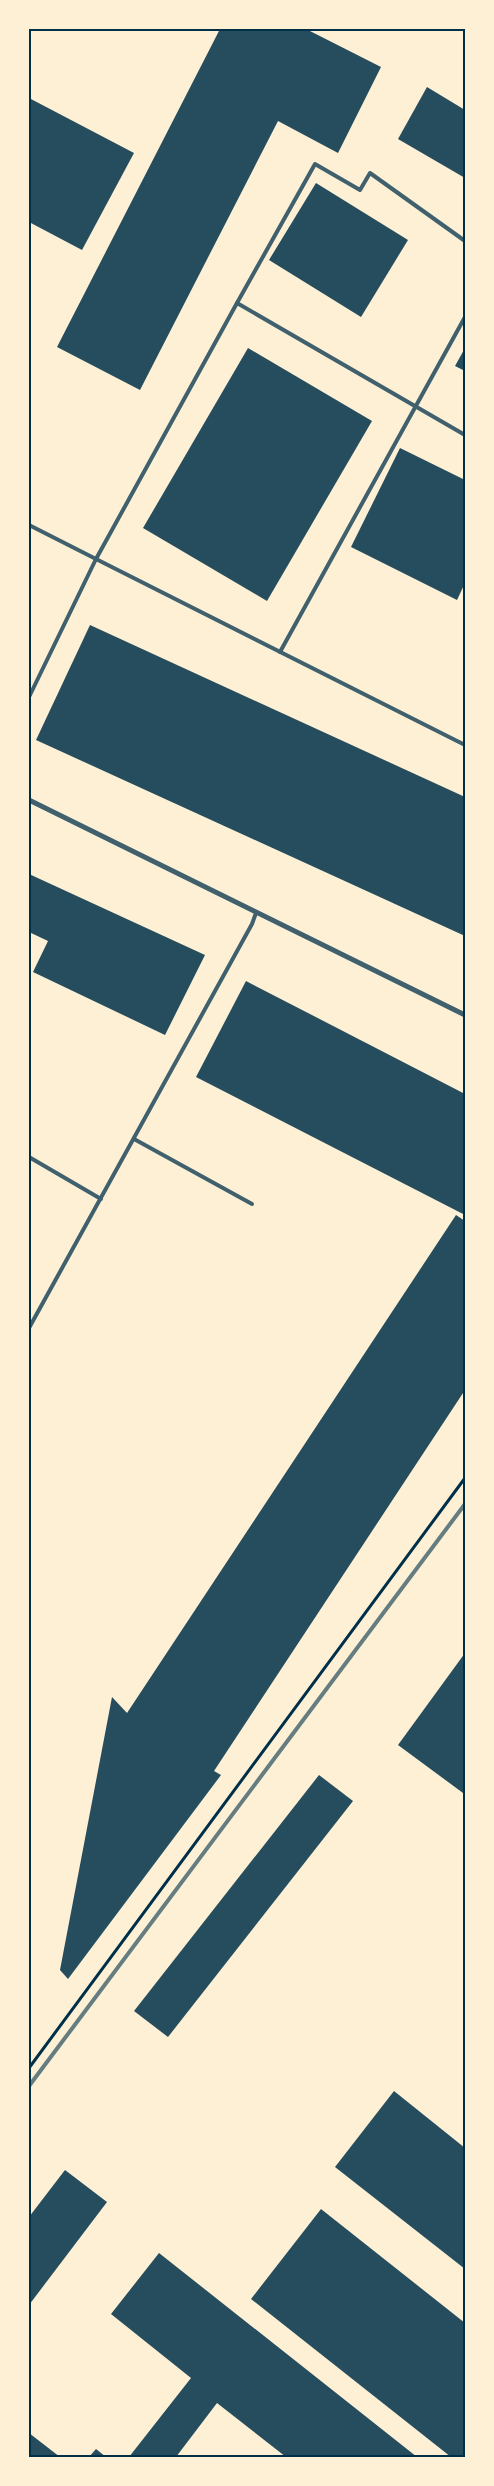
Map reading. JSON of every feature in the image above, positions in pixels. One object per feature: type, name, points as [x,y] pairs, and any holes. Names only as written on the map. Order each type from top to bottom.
[{"type":"street","points":[[29,800],[256,914],[465,1015]]},
{"type":"lane","points":[[29,697],[96,559],[315,164],[360,190],[370,173],[465,241]]},
{"type":"lane","points":[[237,303],[465,435]]},
{"type":"lane","points":[[280,652],[414,406],[465,317]]},
{"type":"lane","points":[[29,525],[465,745]]},
{"type":"lane","points":[[29,1328],[256,914]]},
{"type":"lane","points":[[134,1139],[252,1204]]},
{"type":"lane","points":[[29,1157],[101,1199]]},
{"type":"path","points":[[29,2068],[465,1478]]},
{"type":"building","points":[[220,29],[306,29],[381,67],[338,153],[278,121],[140,390],[57,347]]},
{"type":"building","points":[[427,87],[465,110],[465,178],[398,139]]},
{"type":"building","points":[[29,98],[134,153],[82,250],[29,222]]},
{"type":"building","points":[[316,183],[408,240],[361,317],[269,260]]},
{"type":"building","points":[[248,348],[372,421],[267,601],[143,528]]},
{"type":"building","points":[[465,348],[465,371],[455,366]]},
{"type":"building","points":[[400,448],[465,480],[465,583],[457,600],[351,547]]},
{"type":"building","points":[[90,625],[465,797],[465,936],[36,740]]},
{"type":"building","points":[[29,874],[205,955],[165,1035],[33,972],[48,941],[29,932]]},
{"type":"building","points":[[246,981],[465,1094],[465,1215],[196,1077]]},
{"type":"building","points":[[456,1215],[465,1221],[465,1390],[214,1771],[221,1775],[68,1979],[60,1970],[112,1697],[127,1713]]},
{"type":"building","points":[[465,1653],[465,1790],[463,1793],[398,1745]]},
{"type":"building","points":[[319,1775],[353,1801],[168,2037],[134,2011]]},
{"type":"building","points":[[394,2091],[465,2148],[465,2269],[335,2167]]},
{"type":"building","points":[[65,2170],[107,2202],[29,2305],[29,2217]]},
{"type":"building","points":[[321,2209],[465,2323],[465,2457],[451,2457],[251,2299]]},
{"type":"building","points":[[159,2253],[417,2457],[286,2457],[217,2403],[176,2457],[129,2457],[191,2378],[111,2314]]},
{"type":"building","points":[[29,2433],[60,2457],[29,2457]]},
{"type":"building","points":[[96,2449],[106,2457],[89,2457]]},
{"type":"railway","points":[[29,2086],[465,1504]]}]
